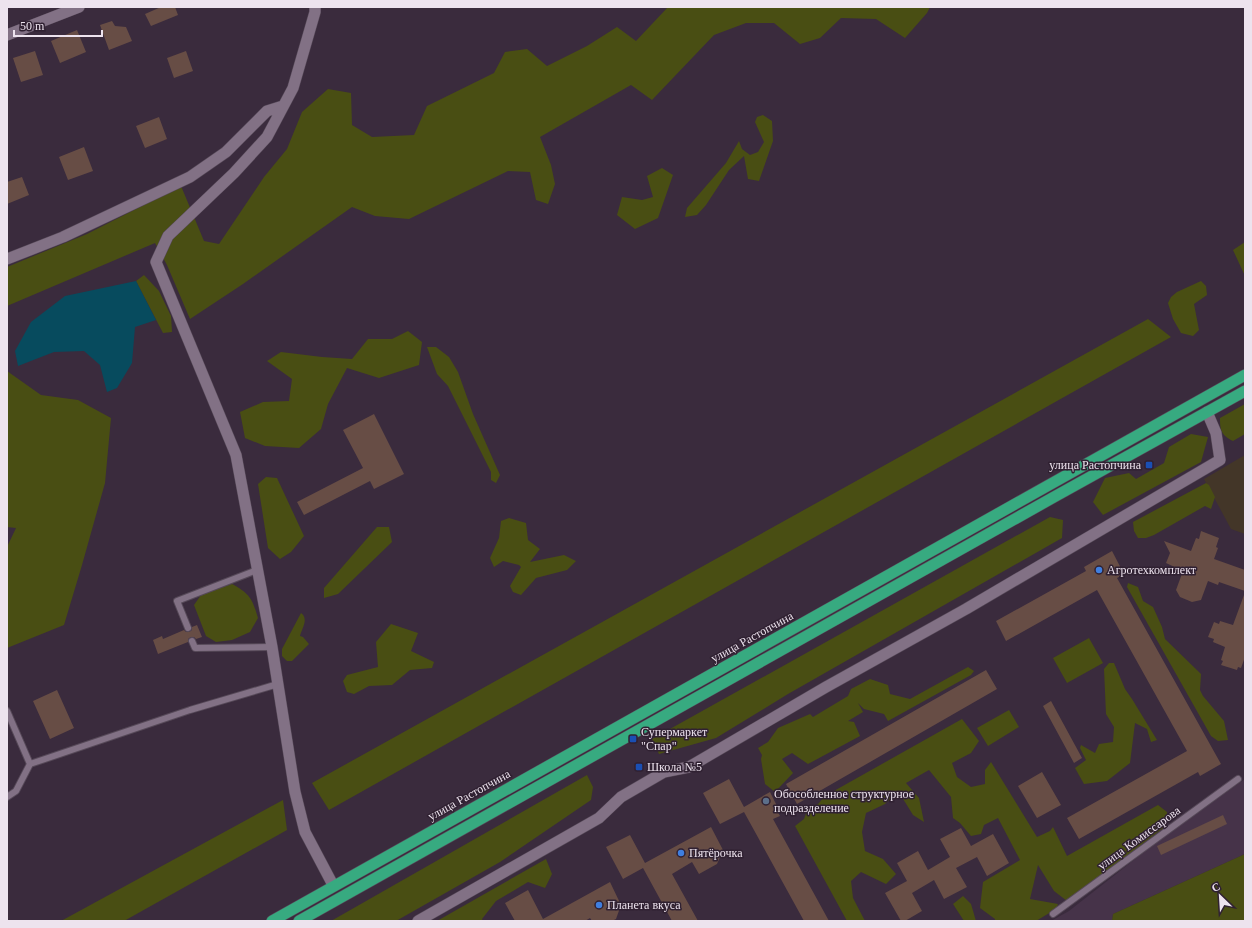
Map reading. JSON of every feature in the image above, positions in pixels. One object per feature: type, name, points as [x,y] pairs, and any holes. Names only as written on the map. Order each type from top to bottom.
[{"type":"highway","name":"улица Растопчина","points":[[272,921],[333,885],[618,727],[1245,375]]},
{"type":"highway","name":"улица Растопчина","points":[[300,921],[1054,496],[1245,391]]},
{"type":"street","points":[[7,35],[79,7]]},
{"type":"street","points":[[315,7],[315,12],[293,88],[267,137],[234,173],[168,236],[156,262],[236,455],[272,647],[295,792],[305,832],[333,885]]},
{"type":"street","points":[[7,259],[63,237],[190,177],[226,152],[267,111],[283,106]]},
{"type":"street","points":[[418,921],[599,818],[621,797],[657,776],[664,772],[689,766],[966,609],[1220,460],[1216,433],[1207,412]]},
{"type":"lane","points":[[188,628],[177,601],[257,570]]},
{"type":"lane","points":[[192,641],[195,648],[272,647]]},
{"type":"lane","points":[[7,796],[16,791],[30,764],[190,710],[278,684]]},
{"type":"lane","points":[[7,711],[30,764]]},
{"type":"lane","name":"улица Комиссарова","points":[[1053,914],[1238,780]]},
{"type":"shaded area","points":[[1245,455],[1245,534],[1231,529],[1204,479]]},
{"type":"shaded area","points":[[1245,779],[1245,854],[1113,914],[1112,921],[1051,921],[1069,911],[1153,845]]},
{"type":"green space","points":[[668,7],[930,7],[927,13],[905,38],[876,19],[841,18],[820,38],[800,44],[774,23],[746,23],[714,35],[652,100],[631,85],[540,137],[551,165],[555,184],[548,204],[536,200],[530,172],[508,171],[409,219],[375,216],[352,207],[243,284],[190,319],[167,265],[155,243],[7,306],[7,267],[87,234],[181,186],[204,241],[219,244],[264,177],[287,149],[302,112],[328,89],[351,93],[352,125],[372,137],[414,135],[427,106],[494,73],[505,52],[527,49],[547,66],[587,46],[617,27],[636,41]]},
{"type":"green space","points":[[763,115],[772,121],[773,141],[759,181],[748,179],[744,156],[729,170],[706,205],[697,215],[685,217],[687,208],[726,163],[739,141],[742,149],[750,155],[758,152],[764,142],[755,122],[757,117]]},
{"type":"green space","points":[[662,168],[673,175],[658,218],[635,229],[617,215],[622,197],[642,200],[653,197],[647,176]]},
{"type":"green space","points":[[1245,242],[1245,276],[1233,250]]},
{"type":"green space","points":[[144,275],[159,291],[171,316],[172,332],[163,333],[136,281]]},
{"type":"green space","points":[[1201,281],[1206,286],[1207,295],[1194,304],[1199,330],[1193,336],[1181,333],[1173,319],[1168,303],[1171,297],[1177,292]]},
{"type":"green space","points":[[1148,319],[1171,337],[329,810],[312,783]]},
{"type":"green space","points":[[408,331],[422,342],[419,365],[379,378],[347,368],[328,404],[321,429],[299,448],[265,446],[245,438],[240,412],[263,402],[289,401],[292,379],[267,361],[281,352],[352,359],[368,339],[392,339]]},
{"type":"green space","points":[[427,347],[436,347],[449,357],[458,372],[473,414],[500,475],[496,483],[491,480],[491,472],[448,386],[437,374]]},
{"type":"green space","points":[[7,371],[41,395],[78,400],[111,418],[105,483],[64,625],[7,648],[7,547],[16,528],[7,527]]},
{"type":"green space","points":[[1245,404],[1245,434],[1233,441],[1226,437],[1222,432],[1220,418]]},
{"type":"green space","points":[[1191,434],[1208,437],[1201,462],[1103,515],[1093,502],[1105,478],[1129,473],[1136,479],[1164,463],[1169,447]]},
{"type":"green space","points":[[266,477],[277,478],[304,536],[291,552],[280,559],[268,548],[258,484]]},
{"type":"green space","points":[[1206,483],[1209,485],[1215,497],[1211,509],[1205,506],[1154,535],[1146,538],[1138,538],[1134,531],[1133,522]]},
{"type":"green space","points":[[1050,517],[1063,520],[1062,538],[788,694],[716,738],[659,754],[652,739]]},
{"type":"green space","points":[[509,518],[526,523],[528,540],[540,549],[530,562],[564,555],[576,561],[567,570],[536,578],[521,595],[513,592],[510,586],[521,567],[519,565],[503,561],[494,567],[490,558],[499,538],[501,521]]},
{"type":"green space","points":[[377,527],[389,527],[392,542],[338,594],[324,598],[324,588]]},
{"type":"green space","points":[[1128,583],[1138,587],[1143,601],[1153,607],[1162,627],[1165,639],[1201,674],[1200,690],[1203,696],[1224,721],[1228,740],[1218,741],[1211,736],[1127,587]]},
{"type":"green space","points":[[232,584],[250,597],[258,618],[250,632],[232,640],[216,642],[206,636],[194,605],[201,595]]},
{"type":"green space","points":[[301,613],[305,621],[300,636],[303,637],[309,644],[292,661],[287,661],[282,656],[282,649]]},
{"type":"green space","points":[[391,624],[418,633],[411,651],[434,662],[432,668],[410,670],[392,685],[369,686],[354,694],[347,692],[343,681],[347,675],[378,667],[376,642]]},
{"type":"green space","points":[[1089,638],[1103,663],[1067,683],[1053,658]]},
{"type":"green space","points":[[1109,663],[1114,663],[1125,689],[1157,740],[1151,742],[1147,729],[1135,723],[1130,763],[1107,781],[1084,784],[1075,768],[1086,760],[1080,748],[1081,745],[1095,753],[1099,744],[1113,742],[1114,727],[1106,714],[1104,669]]},
{"type":"green space","points":[[968,667],[974,671],[971,675],[888,721],[884,714],[864,709],[858,703],[863,712],[848,721],[854,722],[860,736],[808,764],[792,753],[782,759],[793,773],[775,792],[765,784],[761,759],[762,755],[758,748],[768,742],[778,728],[810,714],[813,717],[848,696],[851,689],[870,679],[888,685],[890,694],[910,699]]},
{"type":"green space","points":[[1009,710],[1019,727],[988,746],[977,728]]},
{"type":"green space","points":[[962,719],[979,741],[971,753],[952,763],[957,777],[971,787],[985,784],[985,770],[991,762],[1037,837],[1050,831],[1053,827],[1067,856],[1158,805],[1167,812],[1166,826],[1067,901],[1054,891],[1038,865],[1030,899],[1058,904],[1056,909],[1036,921],[995,921],[995,919],[980,908],[983,882],[1020,860],[998,818],[984,825],[981,834],[971,836],[960,823],[953,818],[951,797],[929,770],[906,783],[919,798],[924,822],[913,815],[900,794],[891,798],[885,804],[866,813],[862,832],[865,851],[883,859],[896,874],[886,884],[861,872],[851,881],[853,898],[865,921],[847,921],[795,826],[804,819],[808,808],[818,804],[825,796]]},
{"type":"green space","points":[[587,775],[593,787],[591,800],[500,862],[396,921],[331,921]]},
{"type":"green space","points":[[283,800],[287,830],[124,921],[61,921]]},
{"type":"green space","points":[[1245,854],[1245,921],[1112,921],[1113,914]]},
{"type":"green space","points":[[546,859],[552,874],[545,888],[528,882],[496,901],[482,919],[483,921],[437,921]]},
{"type":"green space","points":[[963,896],[971,904],[976,921],[964,921],[953,904]]},
{"type":"water","points":[[136,281],[156,320],[135,327],[132,363],[117,388],[107,392],[100,365],[84,351],[54,352],[18,366],[15,351],[31,322],[65,296]]},
{"type":"building","points":[[161,7],[175,7],[178,15],[151,26],[145,14]]},
{"type":"building","points":[[112,21],[115,26],[126,27],[132,41],[109,50],[100,25]]},
{"type":"building","points":[[77,30],[86,52],[60,63],[51,41]]},
{"type":"building","points":[[35,51],[43,75],[21,82],[13,58]]},
{"type":"building","points":[[186,51],[193,71],[174,78],[167,58]]},
{"type":"building","points":[[159,117],[167,139],[145,148],[136,126]]},
{"type":"building","points":[[84,147],[93,171],[68,180],[59,157]]},
{"type":"building","points":[[22,177],[29,195],[7,204],[7,182]]},
{"type":"building","points":[[374,414],[404,474],[374,489],[370,481],[304,515],[297,502],[363,468],[343,430]]},
{"type":"building","points":[[1201,531],[1219,538],[1216,547],[1218,548],[1214,559],[1245,570],[1245,591],[1219,582],[1218,585],[1208,581],[1201,600],[1192,602],[1180,597],[1176,590],[1183,571],[1166,563],[1170,553],[1164,541],[1191,551],[1196,538],[1199,539]]},
{"type":"building","points":[[1112,551],[1124,574],[1117,578],[1221,764],[1200,776],[1198,772],[1079,839],[1067,818],[1187,751],[1097,590],[1006,641],[996,621],[1086,571],[1084,567]]},
{"type":"building","points":[[1244,595],[1245,657],[1241,668],[1238,667],[1237,670],[1221,665],[1225,647],[1213,642],[1214,639],[1208,637],[1214,622],[1219,624],[1220,621],[1233,625]]},
{"type":"building","points":[[197,625],[202,637],[196,639],[191,637],[188,639],[188,642],[158,654],[153,640],[162,636],[163,639],[184,630],[189,632],[192,630],[192,627]]},
{"type":"building","points":[[986,670],[997,689],[797,804],[786,784]]},
{"type":"building","points":[[57,690],[74,728],[50,739],[33,701]]},
{"type":"building","points":[[1051,701],[1082,758],[1074,763],[1043,706]]},
{"type":"building","points":[[1042,772],[1061,805],[1037,818],[1018,786]]},
{"type":"building","points":[[729,779],[744,807],[770,792],[780,816],[773,819],[829,921],[804,921],[744,812],[720,824],[703,793]]},
{"type":"building","points":[[1223,815],[1227,824],[1161,855],[1157,846]]},
{"type":"building","points":[[711,827],[723,850],[717,864],[699,874],[692,862],[672,874],[698,921],[672,921],[643,868],[623,879],[606,847],[630,835],[645,863]]},
{"type":"building","points":[[961,828],[971,846],[993,834],[1009,863],[987,876],[977,857],[956,868],[967,887],[944,899],[934,880],[912,893],[922,911],[905,921],[901,921],[885,893],[907,881],[897,863],[918,851],[928,870],[950,857],[940,839]]},
{"type":"building","points":[[610,882],[621,905],[616,919],[612,921],[592,921],[590,918],[585,921],[515,921],[505,903],[528,890],[543,919]]},
{"type":"place","name":"улица Растопчина","points":[[1149,465]]},
{"type":"place","name":"Агротехкомплект","points":[[1099,570]]},
{"type":"place","name":"Супермаркет \"Спар\"","points":[[633,739]]},
{"type":"place","name":"Школа №5","points":[[639,767]]},
{"type":"place","name":"Обособленное структурное подразделение","points":[[766,801]]},
{"type":"place","name":"Пятёрочка","points":[[681,853]]},
{"type":"place","name":"Планета вкуса","points":[[599,905]]}]
